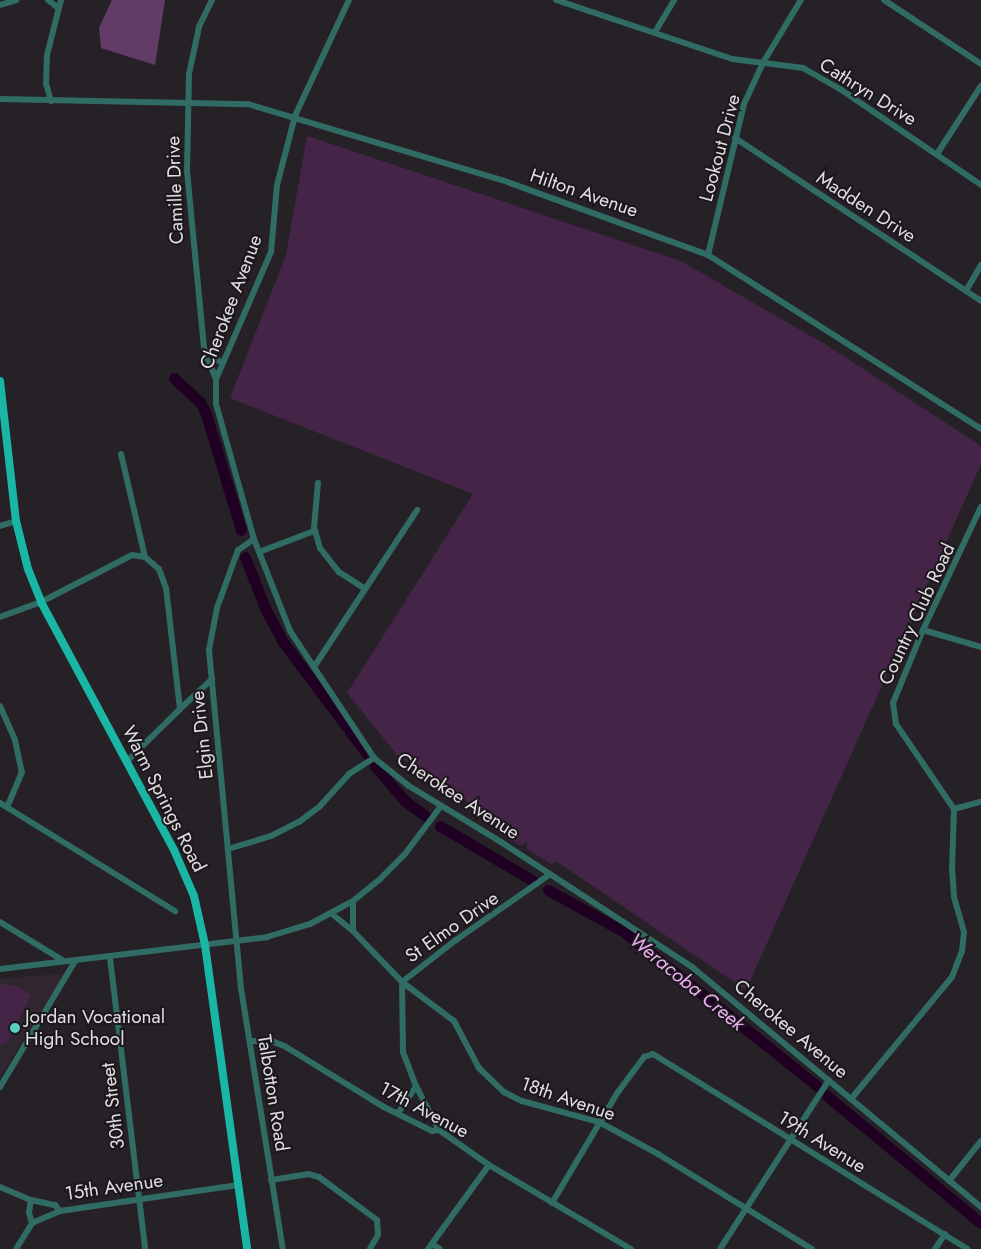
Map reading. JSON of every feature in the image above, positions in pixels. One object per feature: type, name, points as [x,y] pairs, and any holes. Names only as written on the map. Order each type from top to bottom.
[{"type":"main road","name":"Warm Springs Road","points":[[0,381],[16,521],[28,569],[41,602],[190,884],[205,945],[246,1249]]},
{"type":"street","points":[[0,5],[16,0]]},
{"type":"street","points":[[48,0],[57,8]]},
{"type":"street","points":[[51,101],[46,84],[46,55],[60,0]]},
{"type":"street","name":"Camille Drive","points":[[212,0],[200,27],[192,56],[188,101],[189,213],[206,358],[216,379]]},
{"type":"street","name":"Cherokee Avenue","points":[[349,0],[295,116],[277,185],[271,252],[216,379],[216,404],[254,539],[290,631],[374,758],[408,786],[692,967],[981,1207]]},
{"type":"street","name":"Cathryn Drive","points":[[556,0],[732,59],[764,61],[803,68],[840,89],[981,185]]},
{"type":"street","points":[[655,32],[674,0]]},
{"type":"street","name":"Lookout Drive","points":[[708,255],[744,104],[764,61],[800,0]]},
{"type":"street","points":[[884,0],[981,64]]},
{"type":"street","points":[[937,154],[981,86]]},
{"type":"street","name":"Hilton Avenue","points":[[0,99],[188,101],[248,104],[295,116],[502,180],[708,255],[981,429]]},
{"type":"street","name":"Madden Drive","points":[[735,138],[981,301]]},
{"type":"street","points":[[966,291],[981,265]]},
{"type":"street","points":[[206,358],[223,362]]},
{"type":"street","points":[[121,454],[145,556],[159,569],[166,588],[180,709]]},
{"type":"street","points":[[318,483],[314,531],[325,557],[351,582],[365,589]]},
{"type":"street","name":"Country Club Road","points":[[954,808],[896,724],[893,703],[923,630],[981,507]]},
{"type":"street","points":[[314,667],[417,510]]},
{"type":"street","points":[[0,526],[16,521]]},
{"type":"street","points":[[260,552],[314,531]]},
{"type":"street","name":"Elgin Drive","points":[[236,941],[209,650],[216,608],[238,550],[254,539]]},
{"type":"street","points":[[0,617],[41,602],[132,555],[145,556]]},
{"type":"street","points":[[923,630],[981,647]]},
{"type":"street","points":[[126,762],[212,679]]},
{"type":"street","points":[[0,706],[15,740],[22,772],[7,807]]},
{"type":"street","points":[[228,849],[271,836],[299,822],[320,806],[349,774],[374,758]]},
{"type":"street","points":[[851,1098],[935,998],[958,964],[964,932],[954,896],[952,869],[954,808],[981,802]]},
{"type":"street","points":[[0,803],[175,911]]},
{"type":"street","points":[[0,970],[64,961],[110,958],[267,937],[332,914],[353,901],[405,854],[441,806]]},
{"type":"street","name":"St Elmo Drive","points":[[440,1130],[416,1086],[403,1052],[402,982],[456,940],[549,876]]},
{"type":"street","points":[[353,901],[353,931]]},
{"type":"street","name":"18th Avenue","points":[[332,914],[353,931],[402,982],[454,1021],[479,1068],[504,1092],[522,1101],[599,1122],[658,1154],[812,1249]]},
{"type":"street","points":[[0,922],[64,961]]},
{"type":"street","name":"Talbotton Road","points":[[236,941],[283,1249]]},
{"type":"street","name":"30th Street","points":[[110,958],[145,1249]]},
{"type":"street","points":[[0,1087],[75,961]]},
{"type":"street","name":"17th Avenue","points":[[250,1041],[272,1041],[286,1047],[398,1113],[432,1131],[440,1130],[489,1165],[630,1249]]},
{"type":"street","name":"19th Avenue","points":[[599,1122],[644,1057],[653,1054],[790,1141],[968,1249]]},
{"type":"street","points":[[720,1249],[829,1080]]},
{"type":"street","points":[[398,1113],[416,1086]]},
{"type":"street","points":[[552,1203],[599,1122]]},
{"type":"street","points":[[949,1181],[981,1141]]},
{"type":"street","points":[[440,1249],[430,1246],[489,1165]]},
{"type":"street","points":[[272,1180],[308,1174],[319,1177],[372,1216],[379,1227],[370,1249]]},
{"type":"street","name":"15th Avenue","points":[[0,1187],[30,1200],[55,1205],[60,1211],[138,1197],[238,1186]]},
{"type":"street","points":[[30,1200],[28,1213],[32,1223]]},
{"type":"street","points":[[16,1249],[32,1223],[60,1211]]},
{"type":"street","points":[[935,1249],[945,1234]]},
{"type":"shaded area","points":[[112,0],[165,0],[155,65],[101,48],[99,28]]},
{"type":"shaded area","points":[[307,136],[681,261],[828,346],[981,446],[981,464],[746,990],[556,861],[551,864],[527,849],[527,842],[521,846],[498,832],[499,823],[397,755],[347,693],[473,494],[230,398],[286,255]]},
{"type":"shaded area","name":"Jordan Vocational High School","points":[[65,973],[0,1077],[0,979]]},
{"type":"shaded area","points":[[0,984],[17,986],[31,995],[7,1043],[0,1045]]},
{"type":"waterway","name":"Weracoba Creek","points":[[174,378],[200,402],[206,414],[241,530]]},
{"type":"waterway","name":"Weracoba Creek","points":[[245,557],[265,608],[283,642],[346,726]]},
{"type":"waterway","name":"Weracoba Creek","points":[[350,732],[368,755]]},
{"type":"waterway","name":"Weracoba Creek","points":[[375,766],[405,801],[426,816]]},
{"type":"waterway","name":"Weracoba Creek","points":[[440,826],[532,880]]},
{"type":"waterway","name":"Weracoba Creek","points":[[548,890],[623,931],[817,1086]]},
{"type":"waterway","name":"Weracoba Creek","points":[[826,1095],[981,1223]]},
{"type":"place","name":"Jordan Vocational High School","points":[[15,1028]]}]
